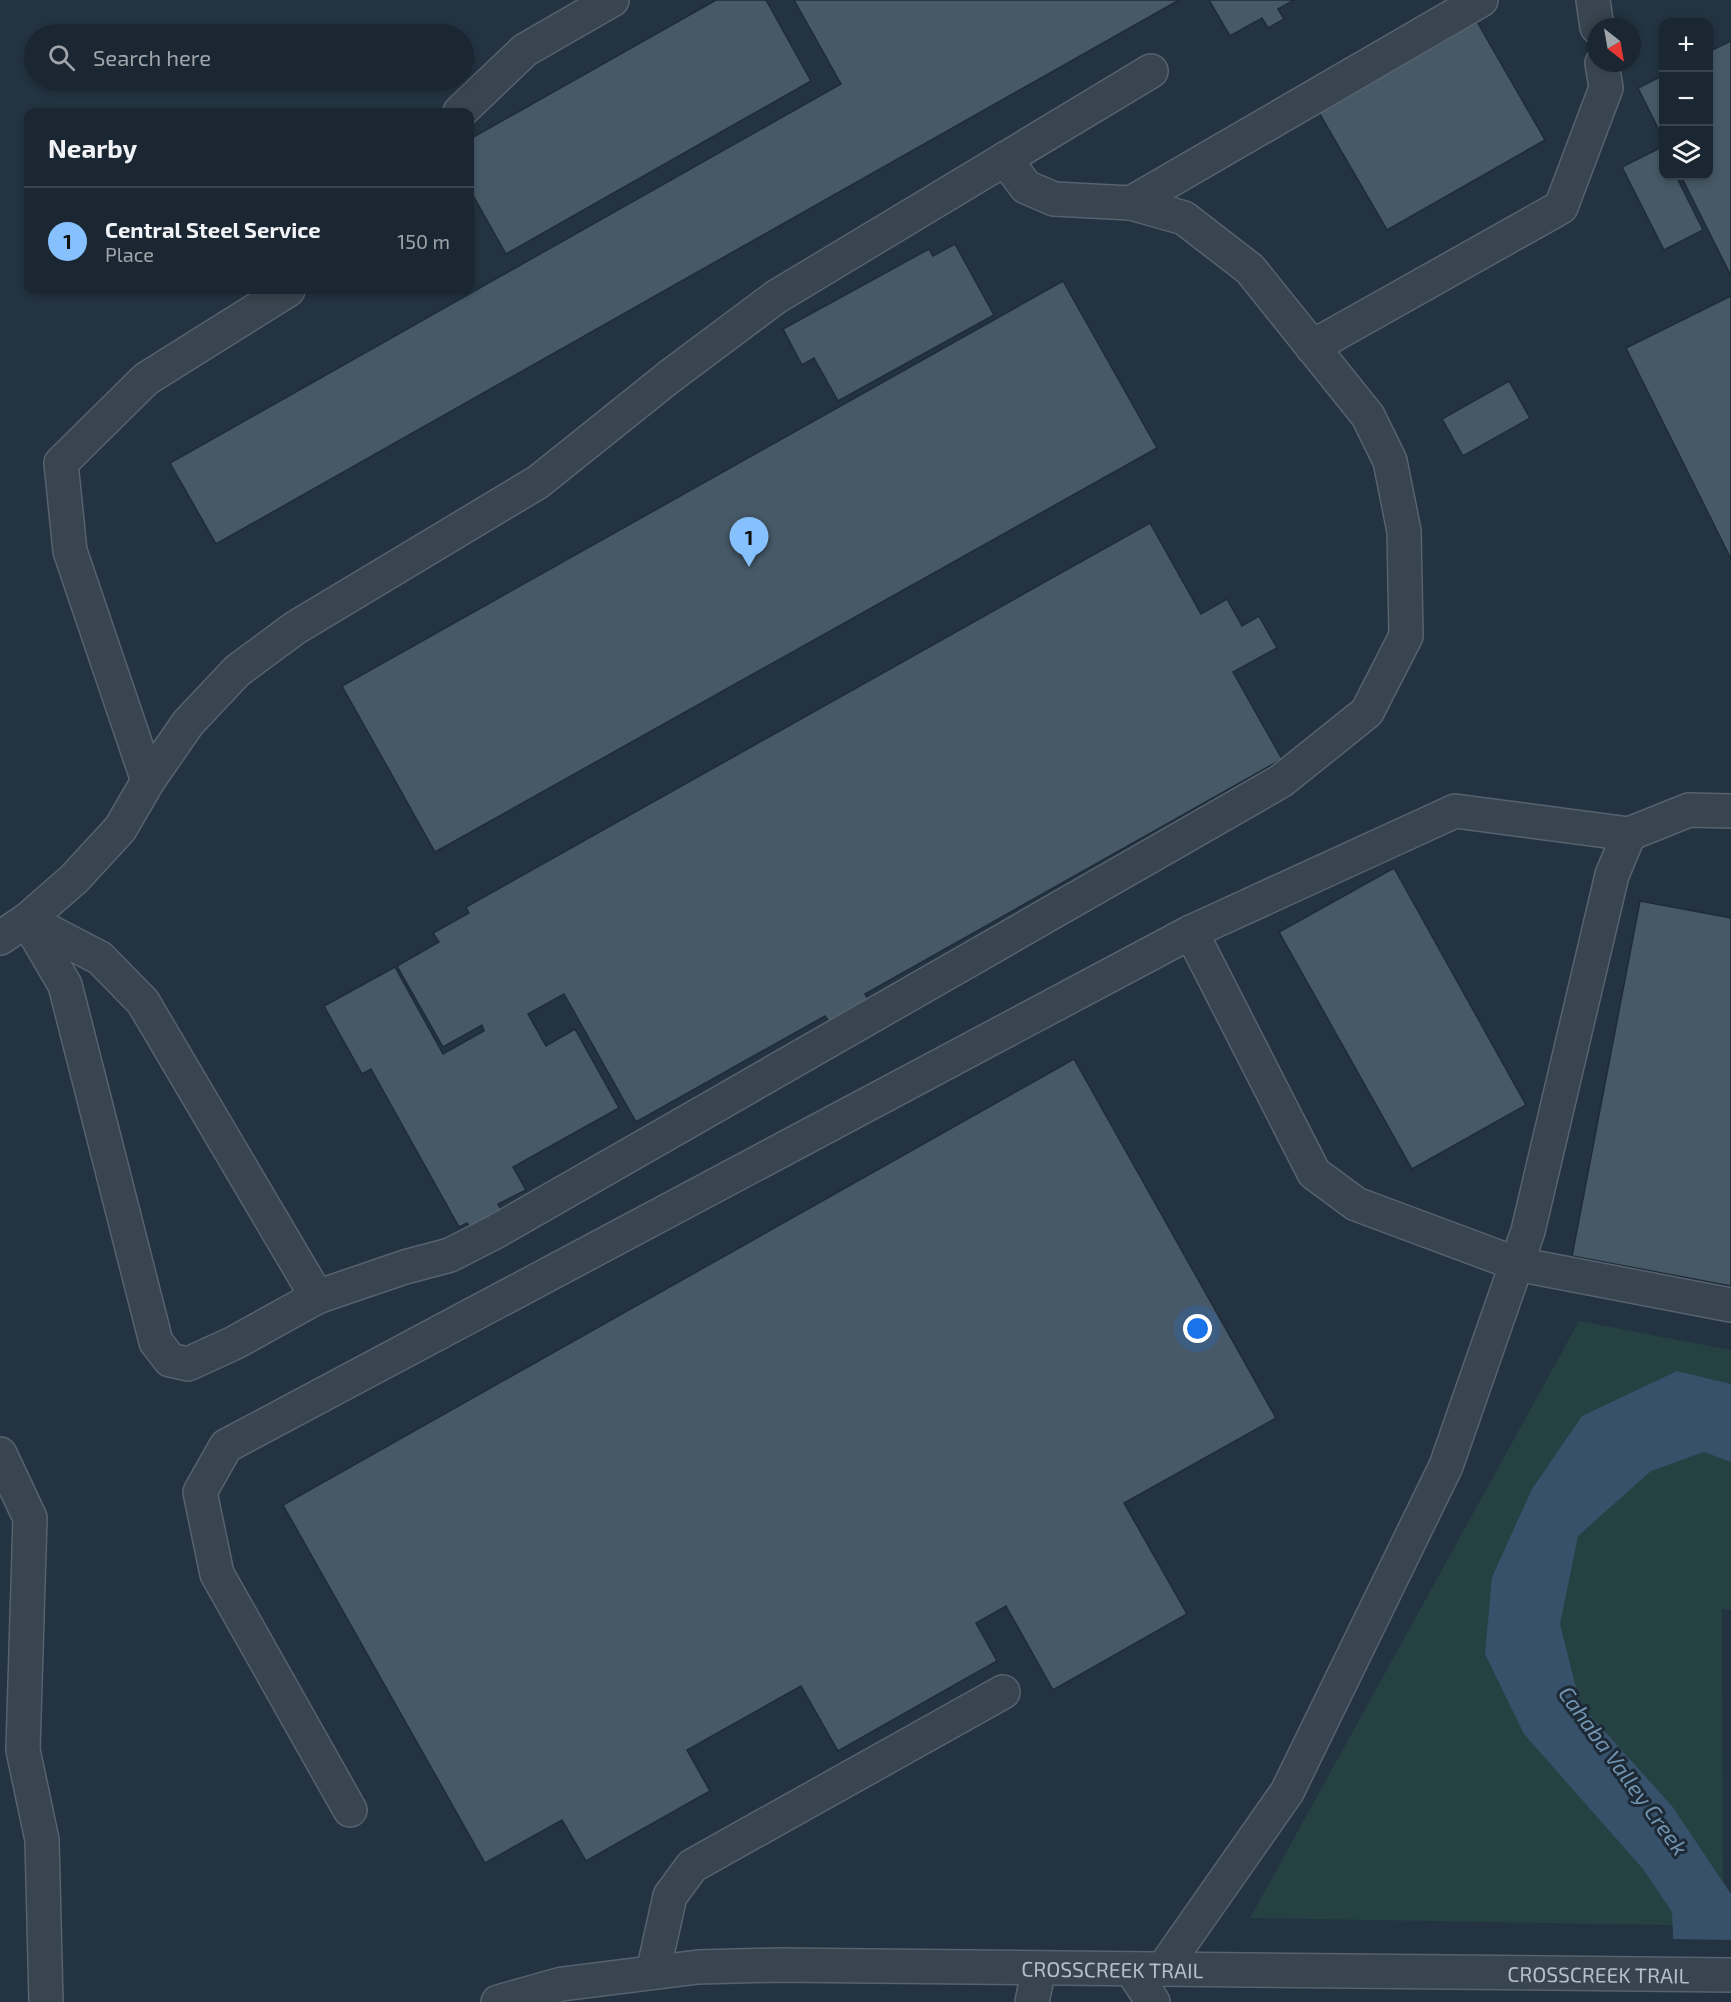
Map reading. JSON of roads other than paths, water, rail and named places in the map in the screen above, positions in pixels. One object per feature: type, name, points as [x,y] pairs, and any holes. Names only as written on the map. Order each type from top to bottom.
[{"type":"street","points":[[464,108],[525,50],[612,0]]},
{"type":"street","points":[[1131,204],[1481,0]]},
{"type":"street","points":[[1593,0],[1596,18]]},
{"type":"street","points":[[0,938],[27,920],[74,879],[120,829],[148,781],[188,723],[237,671],[295,628],[538,482],[669,377],[776,297],[1151,71]]},
{"type":"street","points":[[1312,347],[1561,207],[1606,88],[1603,72]]},
{"type":"street","points":[[27,920],[64,985],[156,1342],[170,1360],[188,1364],[234,1343],[317,1298],[405,1267],[450,1255],[495,1232],[1281,781],[1367,712],[1406,636],[1404,531],[1390,461],[1368,416],[1250,269],[1184,218],[1131,204],[1054,199],[1026,187],[1005,159]]},
{"type":"street","points":[[148,781],[70,551],[61,463],[146,379],[282,294]]},
{"type":"street","points":[[350,1810],[217,1574],[200,1492],[226,1446],[1191,932],[1455,811],[1629,834],[1689,810],[1731,811]]},
{"type":"street","points":[[1153,2002],[1147,1969],[1287,1792],[1446,1466],[1528,1231],[1612,875],[1629,834]]},
{"type":"street","points":[[27,920],[100,958],[143,1002],[317,1298]]},
{"type":"street","points":[[1191,932],[1314,1173],[1356,1204],[1517,1264],[1731,1305]]},
{"type":"street","points":[[0,1454],[30,1518],[23,1750],[42,1840],[46,2002]]},
{"type":"street","points":[[653,1972],[670,1896],[692,1866],[1003,1692]]},
{"type":"street","name":"CROSSCREEK TRAIL","points":[[498,2002],[562,1984],[698,1967],[778,1965],[1731,1975]]},
{"type":"street","points":[[1032,2002],[1039,1968]]},
{"type":"water","name":"Cahaba Valley Creek","points":[[1677,1371],[1731,1384],[1731,1462],[1704,1452],[1651,1471],[1578,1536],[1560,1624],[1580,1704],[1672,1806],[1731,1894],[1731,2002],[1676,2002],[1672,1912],[1643,1869],[1524,1734],[1485,1654],[1492,1577],[1532,1489],[1582,1416]]},
{"type":"place","name":"Central Steel Service","points":[[749,567]]}]
